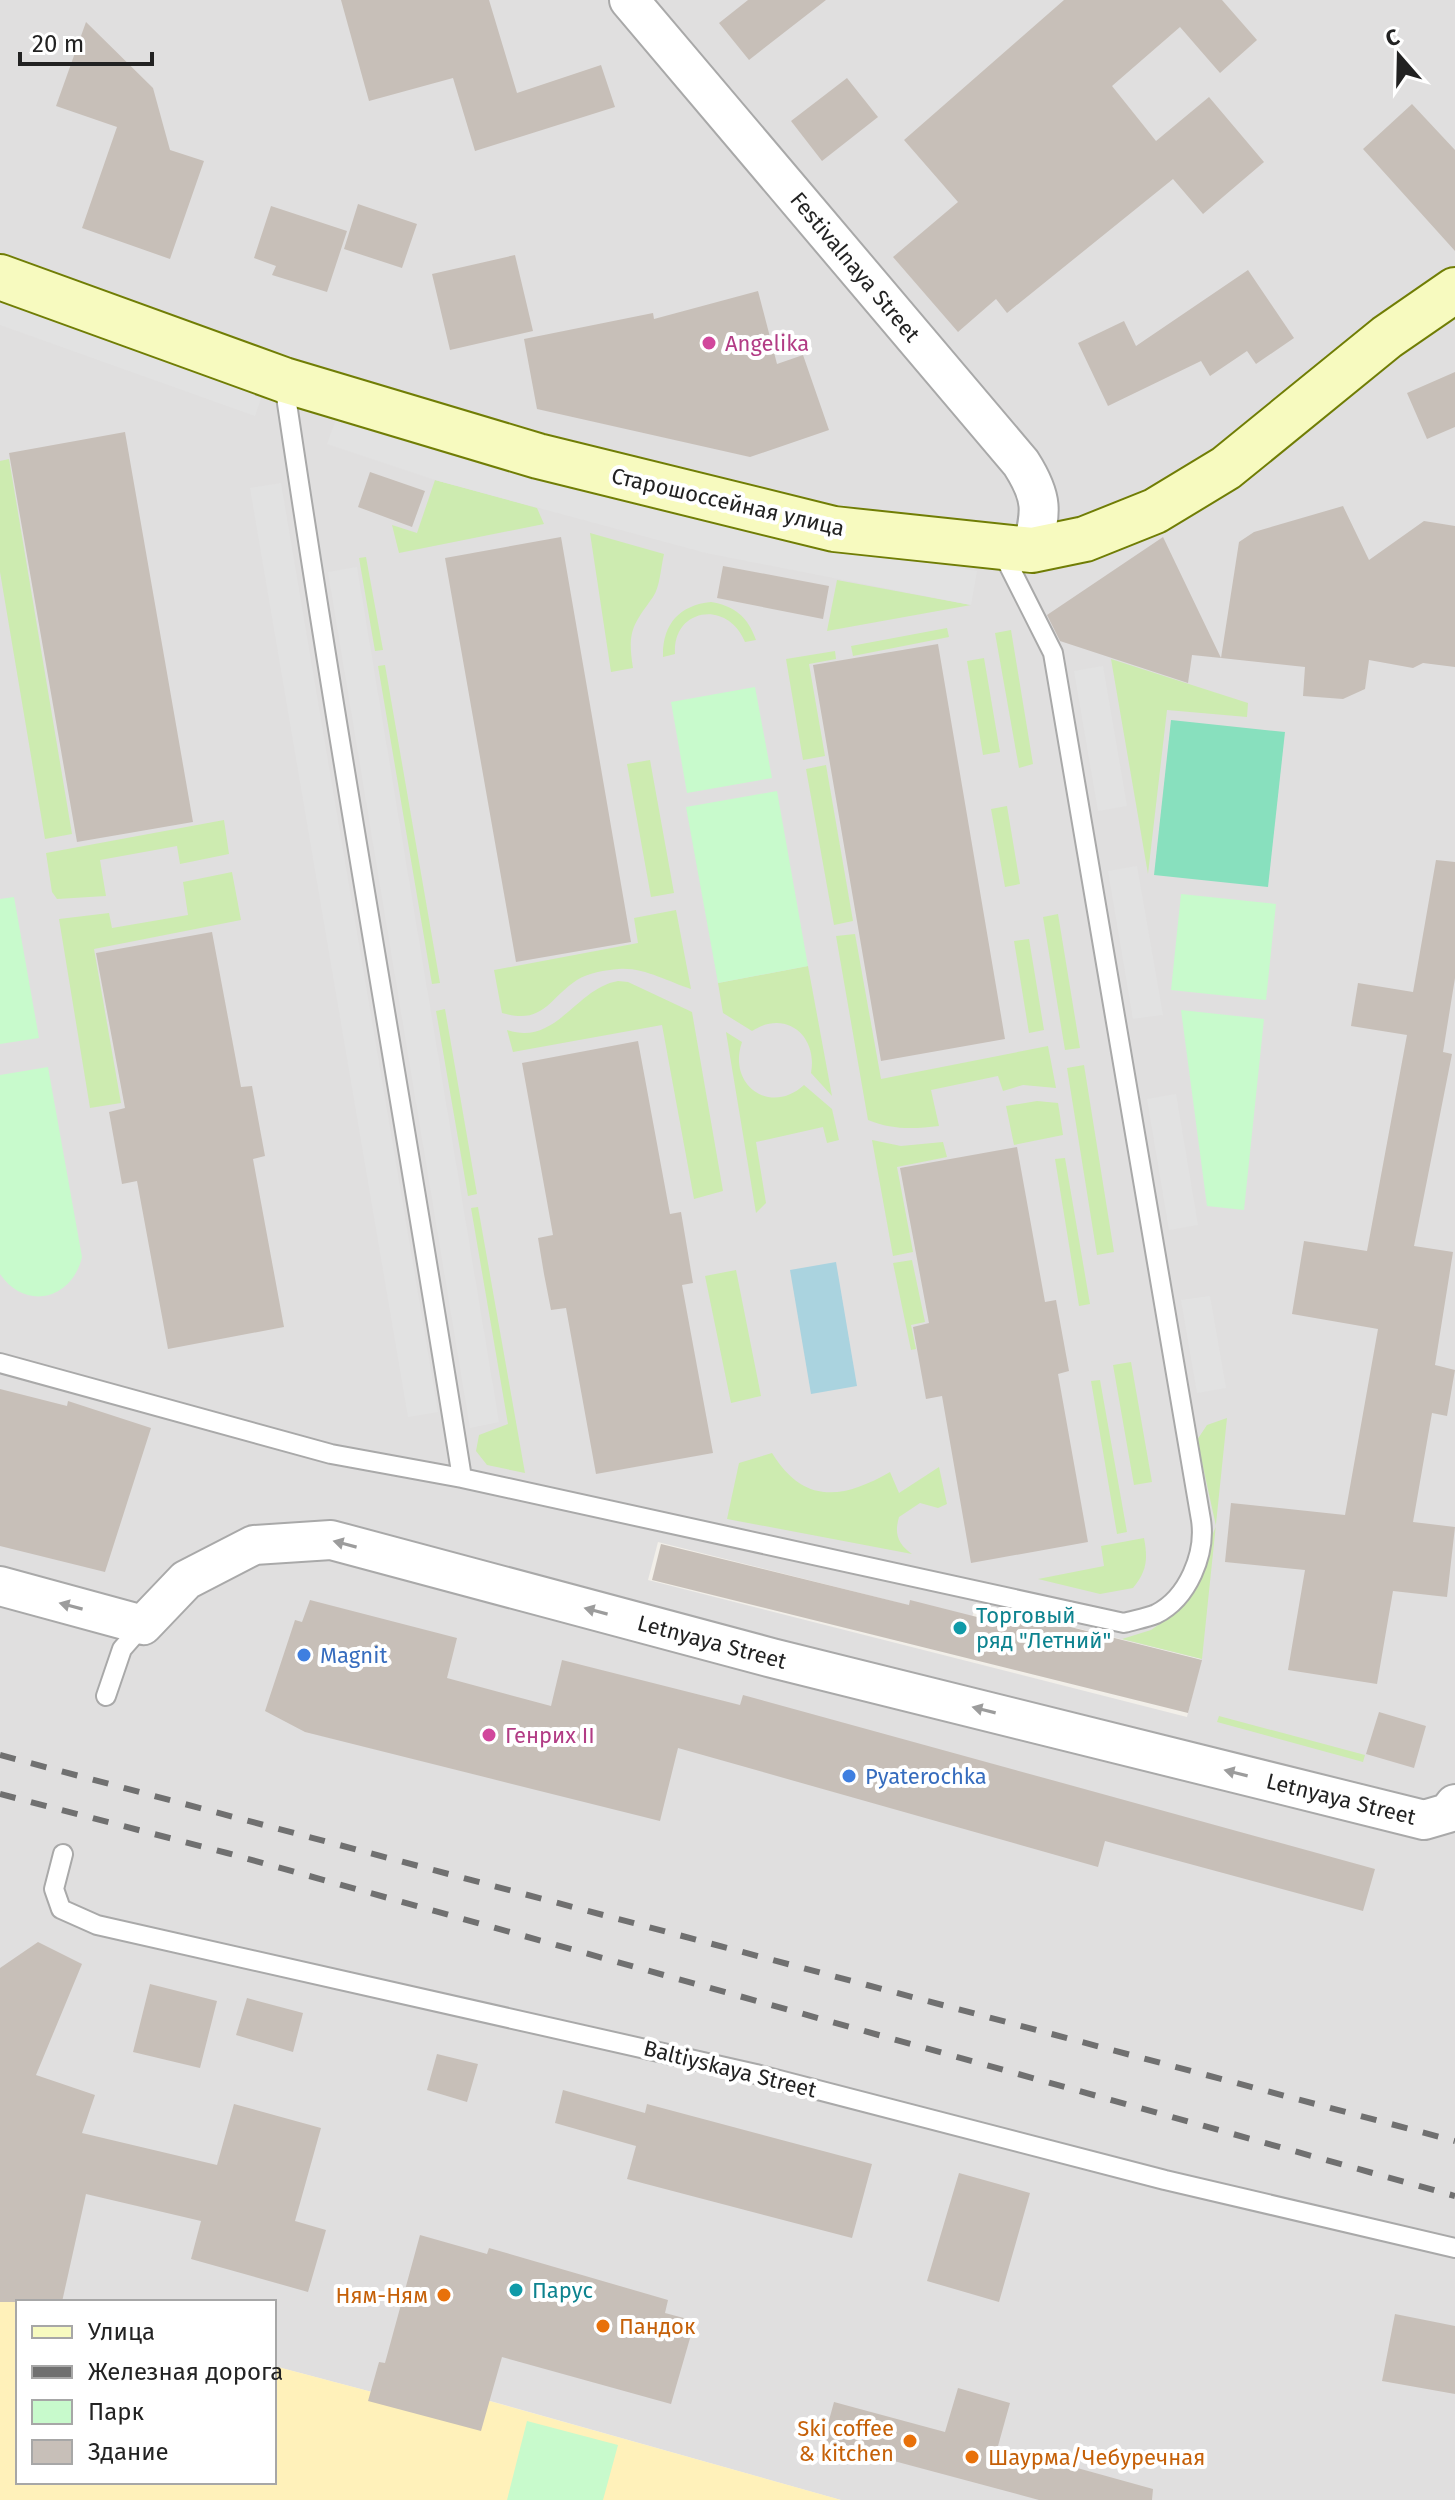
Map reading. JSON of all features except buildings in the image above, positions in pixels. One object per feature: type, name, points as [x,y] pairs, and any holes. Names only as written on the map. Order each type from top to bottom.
[{"type":"street","name":"Festivalnaya Street","points":[[629,0],[1021,463],[1042,508],[1016,549]]},
{"type":"street","name":"Старошоссейная улица","points":[[0,277],[284,380],[538,456],[834,529],[1016,549],[1085,539],[1155,511],[1226,468],[1387,337],[1455,290]]},
{"type":"street","name":"Letnyaya Street","points":[[143,1625],[186,1580],[254,1545],[331,1540],[772,1658],[1445,1816]]},
{"type":"street","points":[[0,1586],[143,1625]]},
{"type":"lane","points":[[284,380],[333,702],[393,1044],[462,1478]]},
{"type":"lane","points":[[0,1363],[331,1454],[462,1478],[1124,1623],[1156,1614],[1177,1599],[1195,1569],[1202,1531],[1053,653],[1016,549]]},
{"type":"lane","points":[[106,1696],[122,1649],[143,1625]]},
{"type":"lane","name":"Baltiyskaya Street","points":[[63,1854],[54,1889],[61,1909],[97,1925],[756,2074],[1165,2180],[1455,2248]]},
{"type":"shaded area","points":[[0,0],[1455,0],[1455,2500],[841,2500],[476,2397],[470,2418],[276,2367],[276,2300],[51,2300],[0,2282]],"holes":[[[658,1542],[971,1621],[976,1603],[1201,1659],[1187,1717],[648,1580]]]},
{"type":"shaded area","points":[[0,292],[265,387],[255,416],[0,325]]},
{"type":"shaded area","points":[[338,414],[844,549],[977,571],[971,605],[706,553],[435,480],[327,444]]},
{"type":"shaded area","points":[[281,483],[438,1412],[408,1417],[250,488]]},
{"type":"shaded area","points":[[357,567],[499,1422],[470,1428],[328,572]]},
{"type":"shaded area","points":[[1103,666],[1127,806],[1098,811],[1074,671]]},
{"type":"shaded area","points":[[1137,866],[1163,1015],[1133,1019],[1108,871]]},
{"type":"shaded area","points":[[1176,1094],[1198,1225],[1169,1230],[1147,1099]]},
{"type":"shaded area","points":[[1210,1296],[1226,1388],[1197,1393],[1181,1300]]},
{"type":"green space","points":[[9,459],[72,834],[45,839],[0,572],[0,461]]},
{"type":"green space","points":[[435,480],[537,508],[544,524],[399,553],[392,525],[417,533]]},
{"type":"green space","points":[[590,533],[664,554],[655,593],[633,629],[633,668],[611,672]]},
{"type":"green space","points":[[366,557],[383,650],[375,651],[359,558]]},
{"type":"green space","points":[[837,580],[971,605],[827,631]]},
{"type":"green space","points":[[711,602],[727,606],[740,614],[756,640],[745,642],[737,628],[726,619],[702,615],[682,627],[676,639],[675,654],[663,657],[669,626],[681,612]]},
{"type":"green space","points":[[947,628],[949,637],[853,656],[851,646]]},
{"type":"green space","points":[[1011,630],[1033,764],[1019,768],[995,633]]},
{"type":"green space","points":[[835,651],[836,659],[809,664],[825,756],[803,760],[786,659]]},
{"type":"green space","points":[[984,658],[1000,752],[983,755],[967,661]]},
{"type":"green space","points":[[1111,659],[1248,703],[1247,717],[1167,710],[1148,874]]},
{"type":"green space","points":[[385,665],[440,983],[432,984],[378,666]]},
{"type":"green space","points":[[755,687],[772,778],[687,793],[671,702]]},
{"type":"green space","points":[[1171,720],[1285,732],[1268,887],[1154,875]]},
{"type":"green space","points":[[650,760],[674,893],[651,897],[627,764]]},
{"type":"green space","points":[[826,765],[853,921],[834,925],[806,769]]},
{"type":"green space","points":[[777,791],[808,966],[718,983],[686,807]]},
{"type":"green space","points":[[1007,806],[1020,884],[1005,887],[991,809]]},
{"type":"green space","points":[[224,820],[229,854],[180,864],[177,846],[100,860],[106,896],[57,899],[52,892],[46,853]]},
{"type":"green space","points":[[232,872],[241,920],[94,949],[121,1103],[90,1108],[59,919],[109,913],[112,928],[188,915],[183,882]]},
{"type":"green space","points":[[1181,894],[1276,904],[1266,1000],[1171,990]]},
{"type":"green space","points":[[14,897],[39,1038],[0,1044],[0,899]]},
{"type":"green space","points":[[676,910],[691,989],[637,970],[608,970],[577,980],[537,1013],[516,1016],[502,1013],[494,970],[638,943],[634,918]]},
{"type":"green space","points":[[1058,914],[1080,1048],[1065,1050],[1043,917]]},
{"type":"green space","points":[[855,934],[881,1079],[1048,1046],[1056,1088],[1023,1085],[1003,1091],[998,1076],[931,1090],[939,1126],[903,1128],[868,1120],[836,936]]},
{"type":"green space","points":[[1029,939],[1044,1030],[1029,1033],[1014,941]]},
{"type":"green space","points":[[808,966],[832,1096],[811,1073],[810,1048],[797,1030],[777,1023],[752,1031],[723,1013],[718,983]]},
{"type":"green space","points":[[618,981],[628,982],[692,1012],[723,1191],[694,1199],[662,1025],[513,1052],[507,1030],[524,1033],[553,1024],[590,994]]},
{"type":"green space","points":[[445,1009],[477,1194],[468,1196],[436,1011]]},
{"type":"green space","points":[[1181,1010],[1264,1019],[1244,1210],[1207,1206]]},
{"type":"green space","points":[[726,1032],[742,1042],[739,1057],[746,1083],[765,1096],[778,1097],[791,1094],[804,1085],[832,1109],[839,1140],[827,1143],[823,1127],[756,1142],[766,1203],[756,1213]]},
{"type":"green space","points":[[1084,1065],[1114,1252],[1097,1255],[1067,1068]]},
{"type":"green space","points":[[48,1067],[82,1257],[77,1272],[68,1283],[47,1296],[34,1296],[10,1286],[0,1274],[0,1075]]},
{"type":"green space","points":[[1037,1101],[1058,1103],[1063,1135],[1014,1145],[1006,1106]]},
{"type":"green space","points":[[872,1140],[901,1146],[943,1142],[947,1157],[897,1167],[913,1252],[893,1256]]},
{"type":"green space","points":[[1065,1158],[1090,1304],[1079,1306],[1055,1159]]},
{"type":"green space","points":[[478,1207],[525,1473],[487,1465],[476,1451],[479,1435],[508,1424],[471,1208]]},
{"type":"green space","points":[[912,1260],[925,1322],[911,1325],[916,1349],[911,1350],[893,1263]]},
{"type":"green space","points":[[736,1270],[761,1396],[731,1403],[705,1276]]},
{"type":"green space","points":[[1131,1362],[1152,1482],[1134,1485],[1113,1365]]},
{"type":"green space","points":[[1100,1380],[1127,1532],[1117,1534],[1091,1381]]},
{"type":"green space","points":[[1227,1418],[1216,1525],[1197,1440],[1207,1425]]},
{"type":"green space","points":[[772,1453],[797,1482],[825,1492],[856,1488],[890,1472],[899,1493],[939,1467],[947,1504],[938,1508],[920,1503],[899,1517],[898,1538],[912,1554],[727,1519],[739,1463]]},
{"type":"green space","points":[[1216,1527],[1202,1659],[1122,1639],[1151,1630],[1177,1612],[1185,1602]]},
{"type":"green space","points":[[1144,1538],[1145,1564],[1133,1588],[1100,1594],[1038,1579],[1104,1566],[1101,1546]]},
{"type":"green space","points":[[1219,1716],[1365,1755],[1363,1762],[1217,1722]]},
{"type":"green space","points":[[527,2421],[618,2445],[603,2500],[507,2500]]},
{"type":"sand","points":[[0,2282],[16,2300],[16,2484],[276,2484],[276,2367],[470,2418],[475,2397],[841,2500],[0,2500]]},
{"type":"water","points":[[836,1262],[857,1386],[811,1394],[790,1270]]},
{"type":"railway","points":[[0,1755],[1455,2141]]},
{"type":"railway","points":[[0,1794],[227,1853],[1455,2196]]},
{"type":"place","name":"Angelika","points":[[709,343]]},
{"type":"place","name":"Торговый ряд \"Летний\"","points":[[960,1628]]},
{"type":"place","name":"Magnit","points":[[304,1655]]},
{"type":"place","name":"Генрих II","points":[[489,1735]]},
{"type":"place","name":"Pyaterochka","points":[[849,1776]]},
{"type":"place","name":"Парус","points":[[516,2290]]},
{"type":"place","name":"Ням-Ням","points":[[444,2295]]},
{"type":"place","name":"Пандок","points":[[603,2326]]},
{"type":"place","name":"Ski coffee & kitchen","points":[[910,2441]]},
{"type":"place","name":"Шаурма/Чебуречная","points":[[972,2457]]}]
